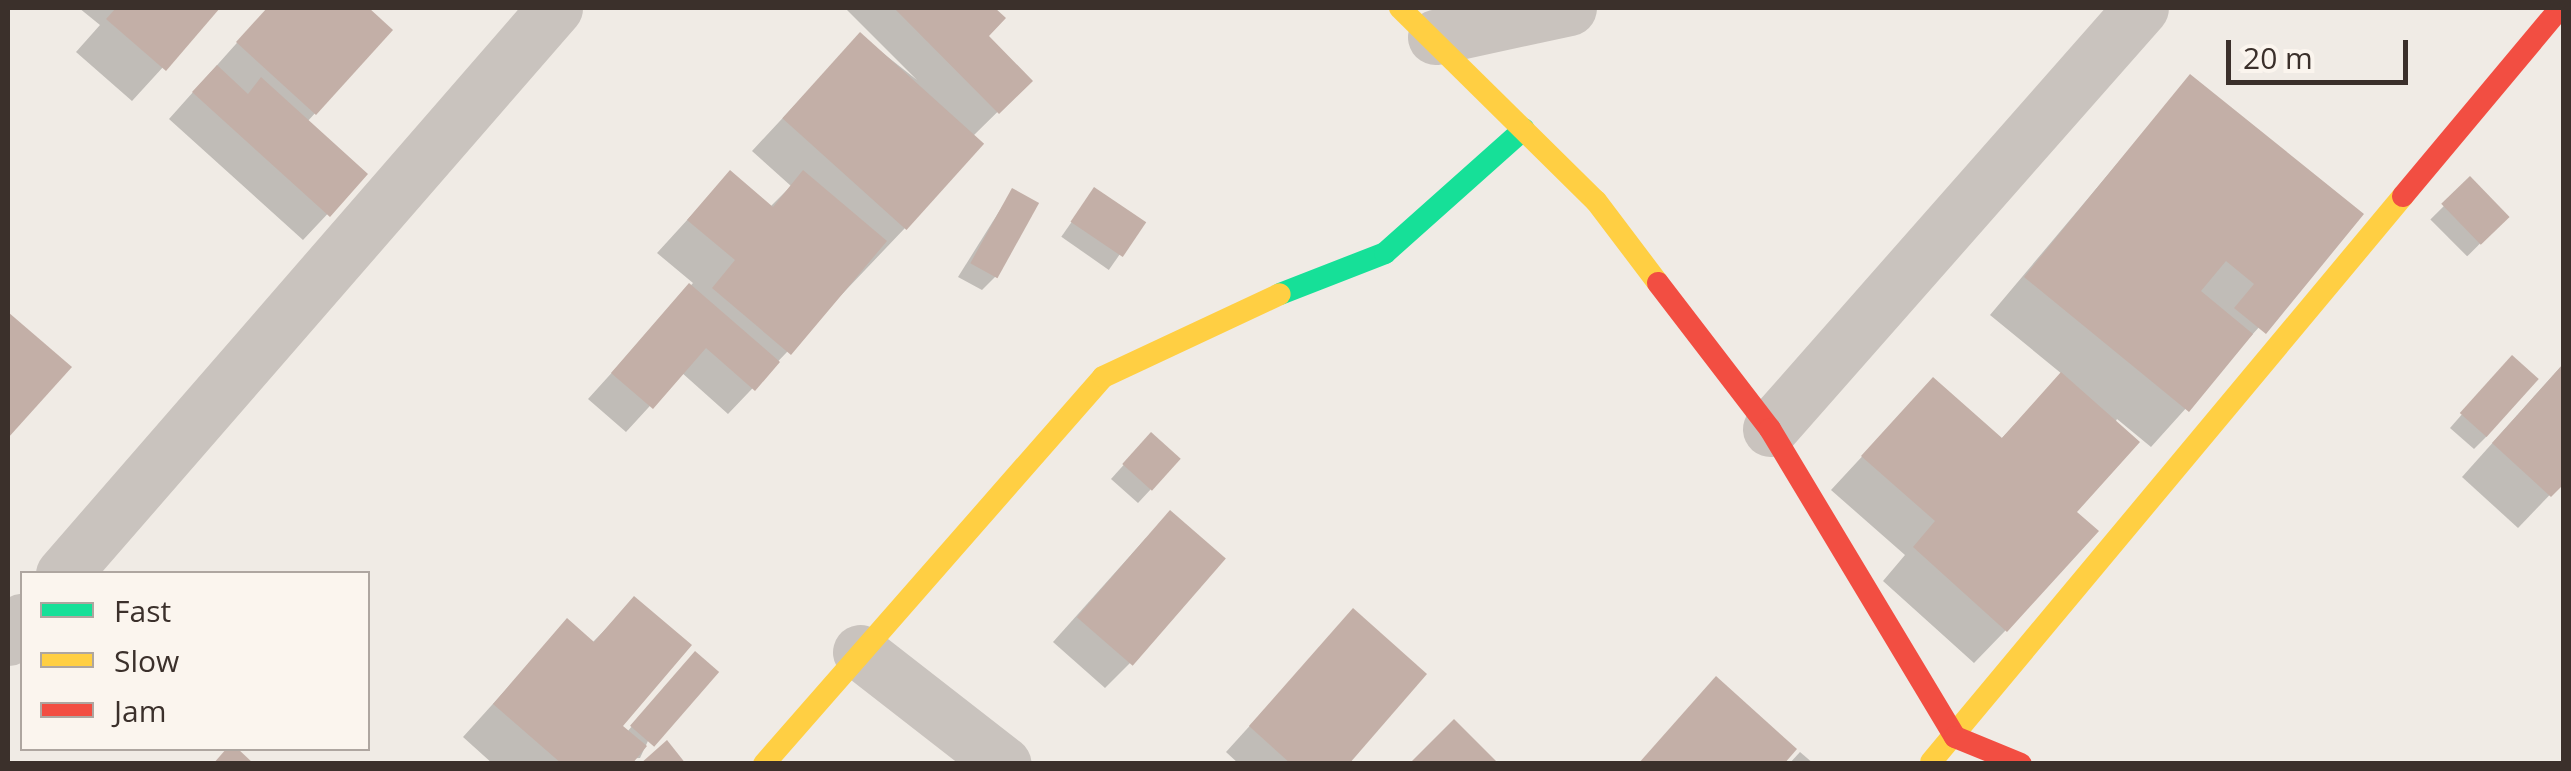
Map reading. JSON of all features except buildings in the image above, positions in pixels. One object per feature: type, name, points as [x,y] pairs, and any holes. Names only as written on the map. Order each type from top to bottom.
[{"type":"street","points":[[66,571],[555,8]]},
{"type":"street","points":[[1417,22],[1570,8]]},
{"type":"street","points":[[1770,430],[2141,8]]},
{"type":"street","points":[[1930,764],[2560,8]]},
{"type":"street","points":[[1417,22],[1596,201],[1770,430],[1954,736],[2021,764]]},
{"type":"street","points":[[764,764],[1103,377],[1181,333],[1385,253],[1524,129]]},
{"type":"street","points":[[860,652],[1004,764]]},
{"type":"traffic: fast","points":[[1280,294],[1385,253],[1524,129]]},
{"type":"traffic: slow","points":[[1400,8],[1596,201],[1658,283]]},
{"type":"traffic: slow","points":[[1931,762],[2403,196]]},
{"type":"traffic: slow","points":[[764,764],[1103,377],[1280,294]]},
{"type":"traffic: jam","points":[[2403,196],[2560,8]]},
{"type":"traffic: jam","points":[[1658,283],[1770,429],[1955,737],[2021,764]]}]
